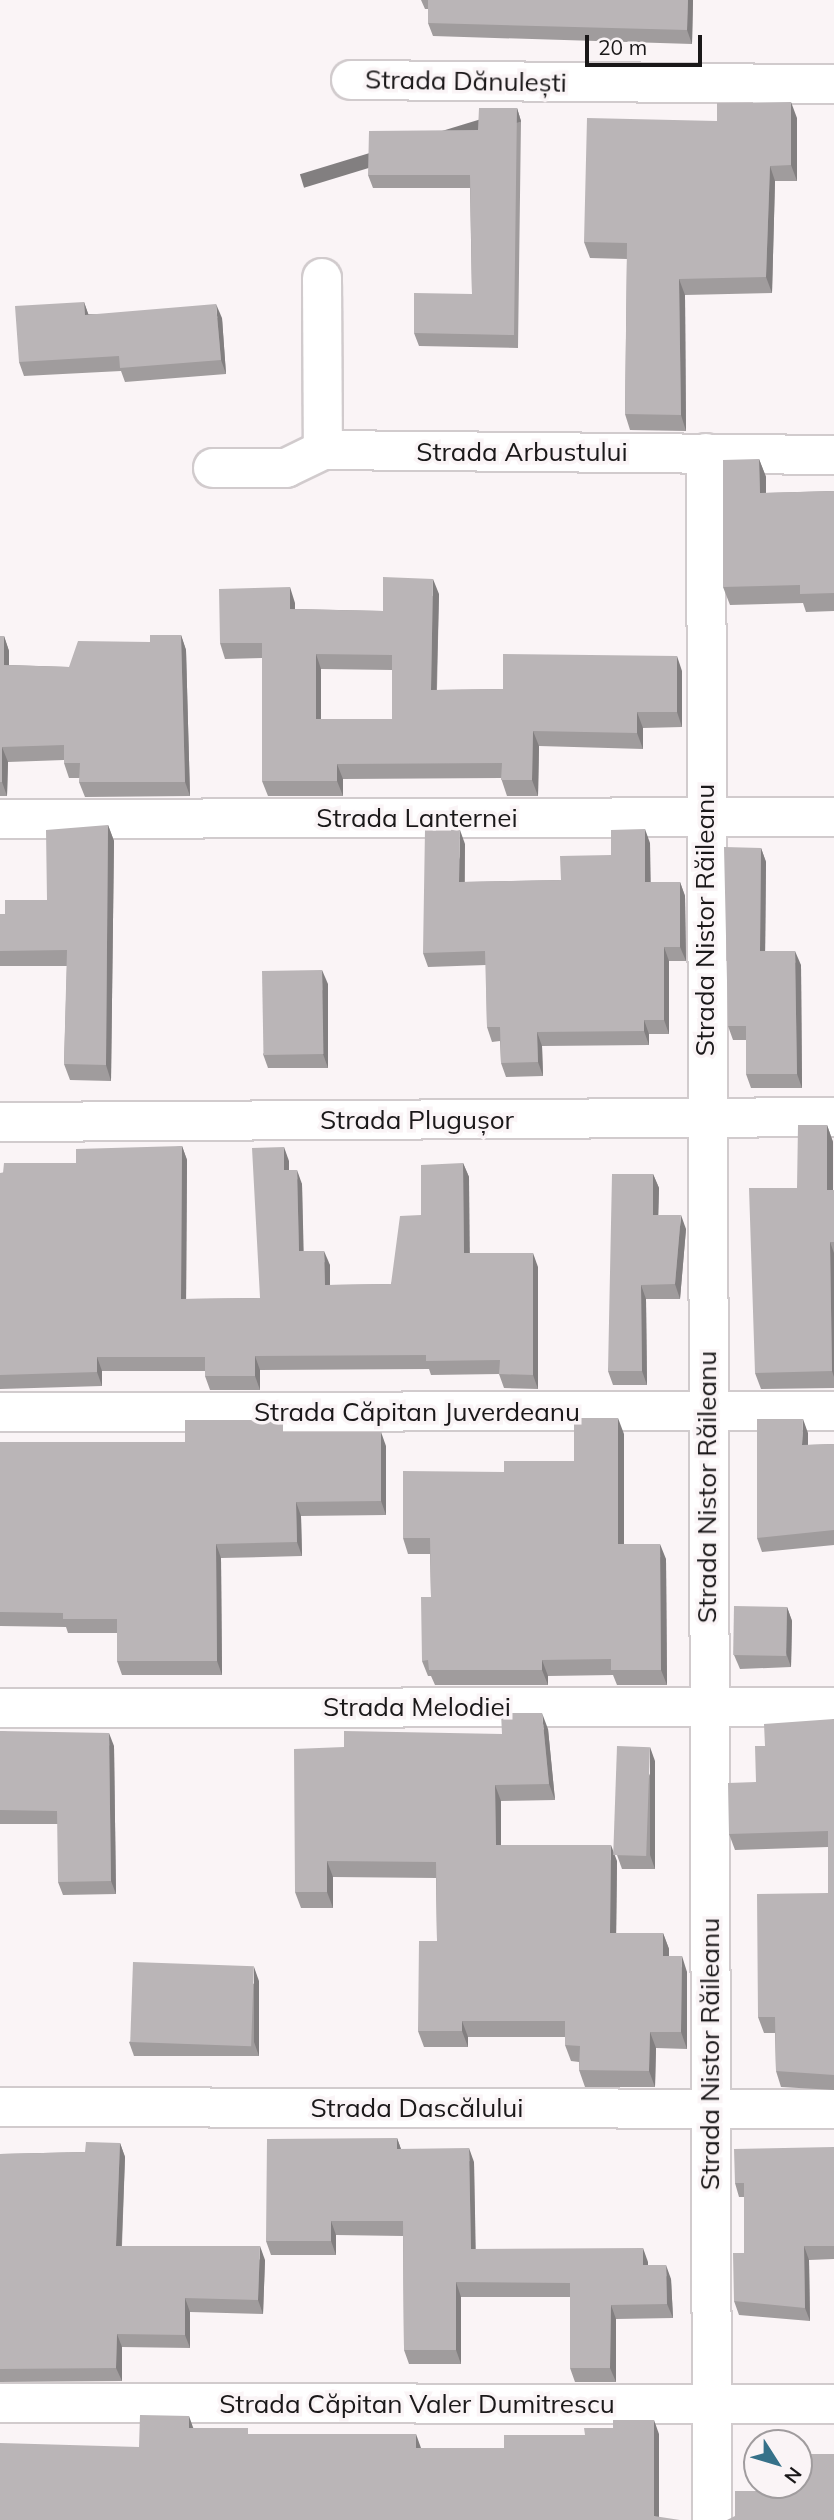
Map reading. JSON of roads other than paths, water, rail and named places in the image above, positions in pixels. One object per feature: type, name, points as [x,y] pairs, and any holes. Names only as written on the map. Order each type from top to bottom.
[{"type":"street","name":"Strada Dănulești","points":[[351,80],[834,84]]},
{"type":"street","points":[[322,278],[323,450]]},
{"type":"street","name":"Strada Arbustului","points":[[214,468],[286,468],[323,450],[834,455]]},
{"type":"street","name":"Strada Nistor Răileanu","points":[[706,453],[704,817],[712,2520]]},
{"type":"street","name":"Strada Lanternei","points":[[0,819],[834,817]]},
{"type":"street","name":"Strada Plugușor","points":[[0,1122],[834,1117]]},
{"type":"street","name":"Strada Căpitan Juverdeanu","points":[[0,1412],[834,1411]]},
{"type":"street","name":"Strada Melodiei","points":[[0,1707],[834,1707]]},
{"type":"street","name":"Strada Dascălului","points":[[0,2107],[834,2109]]},
{"type":"street","name":"Strada Căpitan Valer Dumitrescu","points":[[0,2403],[834,2404]]}]
